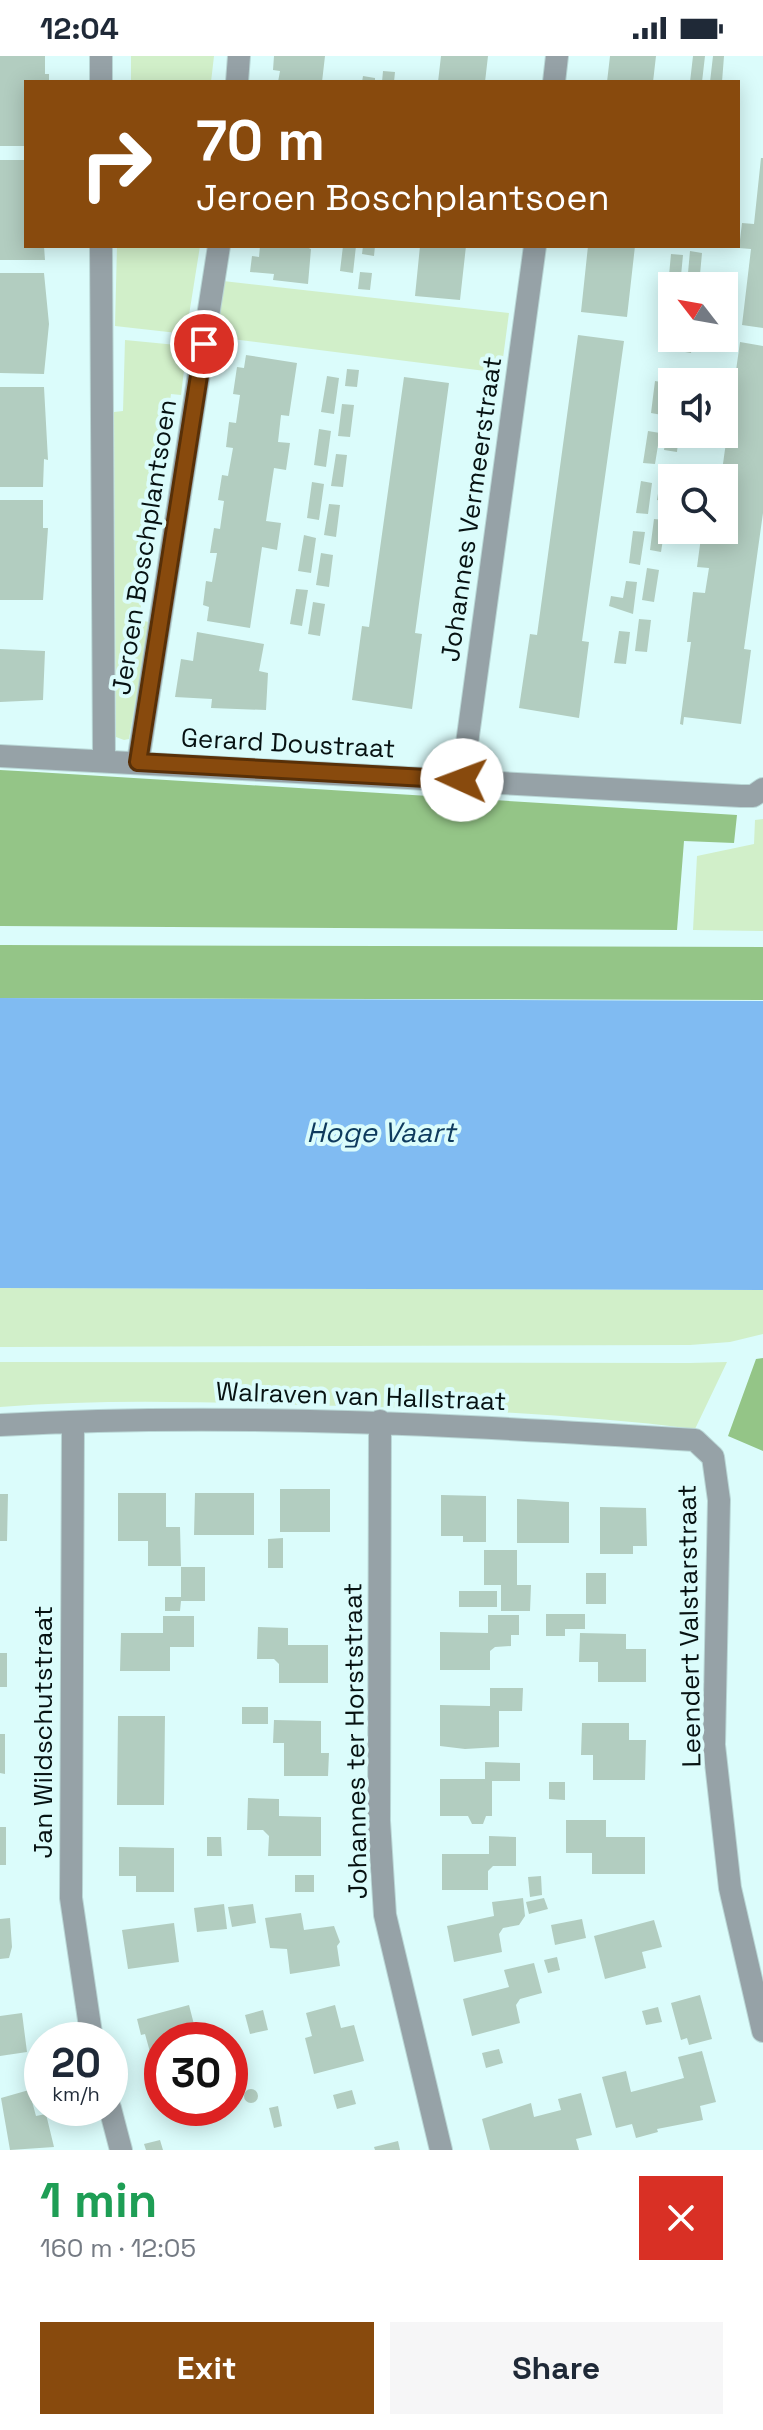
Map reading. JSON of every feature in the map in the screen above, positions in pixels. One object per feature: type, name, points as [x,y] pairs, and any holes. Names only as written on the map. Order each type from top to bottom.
[{"type":"street","points":[[101,56],[101,80]]},
{"type":"street","points":[[237,80],[239,56]]},
{"type":"street","points":[[554,80],[557,56]]},
{"type":"street","name":"Jeroen Boschplantsoen","points":[[101,248],[104,760]]},
{"type":"street","name":"Jeroen Boschplantsoen","points":[[138,762],[219,248]]},
{"type":"street","name":"Johannes Vermeerstraat","points":[[462,780],[535,248]]},
{"type":"street","name":"Gerard Doustraat","points":[[0,756],[741,796],[753,796],[763,789]]},
{"type":"street","name":"Walraven van Hallstraat","points":[[0,1425],[380,1421],[695,1440],[713,1457]]},
{"type":"street","name":"Johannes ter Horststraat","points":[[380,1421],[379,1821],[385,1915],[441,2150]]},
{"type":"street","name":"Jan Wildschutstraat","points":[[73,1422],[71,1898],[89,2022]]},
{"type":"street","name":"Leendert Valstarstraat","points":[[713,1457],[719,1500],[714,1745],[730,1888],[763,2031]]},
{"type":"street","points":[[115,2126],[121,2150]]},
{"type":"green space","points":[[131,56],[214,56],[211,80],[131,80]]},
{"type":"green space","points":[[117,248],[200,248],[186,334],[115,326]]},
{"type":"green space","points":[[223,281],[509,313],[501,373],[216,337]]},
{"type":"green space","points":[[125,340],[187,346],[181,395],[171,394],[139,620],[149,622],[129,739],[124,740],[116,737],[114,412],[123,411]]},
{"type":"green space","points":[[0,770],[737,815],[734,843],[684,841],[677,930],[0,926]]},
{"type":"green space","points":[[763,819],[763,931],[693,930],[697,856],[754,844],[755,820]]},
{"type":"green space","points":[[0,945],[763,947],[763,1000],[0,998]]},
{"type":"green space","points":[[0,1288],[763,1290],[763,1334],[730,1342],[690,1345],[0,1347]]},
{"type":"green space","points":[[763,1358],[763,1451],[728,1436],[756,1359]]},
{"type":"green space","points":[[0,1362],[727,1362],[695,1429],[548,1415],[401,1408],[152,1402],[0,1407]]},
{"type":"water","name":"Hoge Vaart","points":[[0,998],[763,1001],[763,1290],[0,1288]]},
{"type":"building","points":[[0,56],[45,56],[45,74],[49,74],[49,80],[24,80],[24,146],[0,146]]},
{"type":"building","points":[[274,56],[325,56],[322,80],[278,80],[280,71],[273,70]]},
{"type":"building","points":[[441,56],[488,56],[485,80],[438,80]]},
{"type":"building","points":[[610,56],[656,56],[653,80],[607,80]]},
{"type":"building","points":[[693,56],[705,56],[702,80],[690,80]]},
{"type":"building","points":[[713,56],[724,56],[722,80],[710,80]]},
{"type":"building","points":[[383,71],[395,72],[394,80],[382,80]]},
{"type":"building","points":[[763,158],[763,328],[742,325],[751,249],[739,248],[742,223],[754,224]]},
{"type":"building","points":[[0,160],[24,160],[24,248],[44,248],[45,260],[0,260]]},
{"type":"building","points":[[260,248],[311,249],[308,284],[273,280],[274,274],[250,272],[252,256],[259,257]]},
{"type":"building","points":[[343,248],[356,248],[353,273],[340,271]]},
{"type":"building","points":[[363,248],[375,248],[374,256],[362,254]]},
{"type":"building","points":[[420,248],[466,248],[460,300],[415,296]]},
{"type":"building","points":[[588,248],[635,248],[627,317],[581,312]]},
{"type":"building","points":[[690,251],[702,253],[700,272],[688,272]]},
{"type":"building","points":[[671,254],[683,255],[681,272],[669,272]]},
{"type":"building","points":[[360,272],[372,273],[370,290],[358,289]]},
{"type":"building","points":[[0,273],[44,273],[49,324],[44,374],[0,373]]},
{"type":"building","points":[[578,335],[624,341],[582,641],[589,642],[579,718],[519,708],[530,634],[537,635]]},
{"type":"building","points":[[740,342],[763,346],[763,513],[744,649],[751,650],[741,724],[684,717],[683,725],[680,724],[691,642],[687,642],[693,592],[705,593],[709,568],[697,567],[700,544],[738,544],[738,464],[723,464],[725,448],[738,448],[736,368]]},
{"type":"building","points":[[246,355],[297,363],[289,416],[281,415],[278,442],[290,443],[286,470],[274,468],[266,521],[281,523],[277,550],[262,547],[250,628],[207,621],[209,607],[203,605],[206,581],[212,582],[217,553],[210,553],[214,528],[220,529],[224,501],[218,500],[222,475],[228,476],[233,448],[226,447],[229,422],[236,423],[240,395],[233,394],[237,367],[244,368]]},
{"type":"building","points":[[347,369],[359,370],[357,387],[345,386]]},
{"type":"building","points":[[327,376],[339,378],[334,414],[321,412]]},
{"type":"building","points":[[404,377],[449,383],[415,633],[422,634],[412,709],[352,700],[362,626],[369,627]]},
{"type":"building","points":[[655,381],[658,382],[658,414],[651,413]]},
{"type":"building","points":[[0,387],[44,387],[48,460],[44,459],[43,487],[0,487]]},
{"type":"building","points":[[342,404],[354,405],[350,437],[338,436]]},
{"type":"building","points":[[319,429],[331,431],[326,467],[314,465]]},
{"type":"building","points":[[648,431],[658,433],[655,464],[643,463]]},
{"type":"building","points":[[336,454],[347,455],[343,487],[331,486]]},
{"type":"building","points":[[641,481],[652,483],[648,514],[636,513]]},
{"type":"building","points":[[312,482],[324,484],[319,520],[307,518]]},
{"type":"building","points":[[0,500],[43,500],[43,528],[48,528],[43,600],[0,600]]},
{"type":"building","points":[[329,504],[340,505],[336,537],[324,535]]},
{"type":"building","points":[[654,519],[658,519],[661,552],[650,550]]},
{"type":"building","points":[[633,531],[645,532],[640,565],[629,563]]},
{"type":"building","points":[[304,535],[316,538],[311,573],[298,571]]},
{"type":"building","points":[[321,553],[333,555],[329,587],[316,585]]},
{"type":"building","points":[[647,568],[659,570],[654,602],[642,600]]},
{"type":"building","points":[[626,581],[637,582],[633,614],[609,606],[611,596],[623,598]]},
{"type":"building","points":[[296,589],[308,590],[302,626],[290,624]]},
{"type":"building","points":[[313,602],[325,604],[320,636],[308,634]]},
{"type":"building","points":[[639,619],[651,620],[647,652],[635,651]]},
{"type":"building","points":[[619,631],[630,632],[626,664],[614,663]]},
{"type":"building","points":[[197,632],[264,644],[259,671],[268,673],[266,710],[211,708],[212,699],[175,697],[181,659],[193,661]]},
{"type":"building","points":[[0,649],[45,651],[43,700],[0,702]]},
{"type":"building","points":[[280,1489],[330,1489],[330,1532],[280,1532]]},
{"type":"building","points":[[118,1493],[166,1493],[166,1527],[180,1527],[181,1566],[148,1566],[148,1541],[118,1541]]},
{"type":"building","points":[[195,1493],[254,1493],[254,1535],[194,1535]]},
{"type":"building","points":[[0,1494],[8,1494],[7,1541],[0,1541]]},
{"type":"building","points":[[441,1495],[486,1496],[486,1542],[463,1542],[463,1536],[441,1536]]},
{"type":"building","points":[[517,1499],[569,1502],[569,1543],[517,1543]]},
{"type":"building","points":[[600,1507],[646,1508],[647,1546],[633,1546],[633,1554],[600,1554]]},
{"type":"building","points":[[283,1538],[283,1568],[268,1568],[268,1539]]},
{"type":"building","points":[[484,1550],[517,1550],[517,1585],[531,1585],[530,1611],[501,1611],[501,1585],[484,1585]]},
{"type":"building","points":[[181,1567],[205,1567],[205,1601],[181,1601],[180,1611],[165,1611],[165,1597],[181,1597]]},
{"type":"building","points":[[586,1573],[606,1573],[606,1604],[586,1604]]},
{"type":"building","points":[[459,1591],[497,1591],[497,1607],[459,1607]]},
{"type":"building","points":[[546,1614],[585,1614],[585,1629],[565,1629],[565,1636],[546,1636]]},
{"type":"building","points":[[488,1615],[519,1615],[519,1635],[511,1635],[511,1646],[495,1647],[490,1651],[490,1670],[440,1670],[440,1632],[488,1633]]},
{"type":"building","points":[[163,1616],[194,1616],[194,1647],[170,1647],[170,1671],[120,1671],[121,1633],[163,1633]]},
{"type":"building","points":[[258,1627],[288,1628],[288,1645],[328,1645],[328,1683],[279,1683],[279,1664],[274,1659],[257,1659]]},
{"type":"building","points":[[580,1633],[626,1634],[626,1649],[646,1649],[646,1682],[598,1682],[598,1662],[579,1662]]},
{"type":"building","points":[[0,1653],[7,1653],[7,1687],[0,1687]]},
{"type":"building","points":[[490,1688],[523,1688],[522,1711],[499,1711],[499,1747],[465,1749],[440,1746],[440,1705],[490,1706]]},
{"type":"building","points":[[242,1707],[268,1707],[268,1724],[242,1724]]},
{"type":"building","points":[[118,1716],[165,1716],[164,1805],[117,1805]]},
{"type":"building","points":[[274,1720],[321,1721],[321,1753],[329,1753],[328,1776],[284,1776],[284,1743],[273,1743]]},
{"type":"building","points":[[582,1723],[629,1723],[629,1740],[646,1740],[645,1780],[593,1780],[593,1755],[581,1755]]},
{"type":"building","points":[[0,1734],[5,1734],[5,1774],[0,1773]]},
{"type":"building","points":[[485,1762],[520,1763],[520,1781],[492,1781],[492,1816],[486,1816],[483,1824],[472,1824],[468,1816],[440,1816],[440,1779],[485,1779]]},
{"type":"building","points":[[549,1782],[565,1782],[565,1800],[549,1799]]},
{"type":"building","points":[[248,1798],[279,1799],[279,1816],[321,1817],[321,1856],[268,1856],[269,1836],[263,1830],[247,1830]]},
{"type":"building","points":[[566,1820],[606,1820],[606,1837],[645,1837],[645,1874],[592,1874],[592,1853],[566,1853]]},
{"type":"building","points":[[0,1827],[6,1827],[6,1865],[0,1865]]},
{"type":"building","points":[[489,1836],[516,1837],[516,1866],[493,1866],[488,1871],[488,1890],[442,1890],[442,1854],[489,1854]]},
{"type":"building","points":[[207,1837],[221,1837],[222,1856],[207,1856]]},
{"type":"building","points":[[119,1847],[174,1848],[174,1892],[136,1892],[136,1876],[119,1876]]},
{"type":"building","points":[[295,1875],[314,1875],[314,1892],[295,1892]]},
{"type":"building","points":[[541,1876],[542,1895],[530,1897],[528,1877]]},
{"type":"building","points":[[523,1898],[525,1916],[519,1925],[503,1928],[499,1934],[502,1952],[454,1962],[447,1926],[494,1916],[492,1902]]},
{"type":"building","points":[[544,1898],[548,1909],[529,1914],[526,1902]]},
{"type":"building","points":[[224,1904],[227,1929],[197,1932],[194,1908]]},
{"type":"building","points":[[253,1904],[256,1923],[232,1927],[228,1907]]},
{"type":"building","points":[[301,1913],[304,1930],[334,1926],[340,1942],[337,1946],[340,1966],[290,1974],[287,1949],[270,1948],[265,1918]]},
{"type":"building","points":[[10,1918],[12,1947],[9,1958],[0,1959],[0,1919]]},
{"type":"building","points":[[582,1919],[586,1938],[555,1945],[551,1925]]},
{"type":"building","points":[[654,1920],[662,1947],[642,1952],[646,1968],[605,1979],[594,1936]]},
{"type":"building","points":[[174,1923],[179,1962],[128,1969],[122,1930]]},
{"type":"building","points":[[557,1957],[560,1970],[548,1973],[544,1960]]},
{"type":"building","points":[[534,1963],[542,1993],[520,1999],[516,2005],[520,2023],[472,2036],[463,1999],[509,1987],[504,1970]]},
{"type":"building","points":[[700,1995],[712,2039],[689,2045],[687,2038],[681,2040],[671,2003]]},
{"type":"building","points":[[189,2005],[193,2022],[144,2022],[144,2034],[141,2035],[137,2019]]},
{"type":"building","points":[[335,2005],[341,2028],[354,2025],[364,2061],[314,2074],[305,2038],[312,2036],[306,2013]]},
{"type":"building","points":[[658,2007],[662,2022],[646,2025],[642,2011]]},
{"type":"building","points":[[263,2010],[268,2030],[250,2034],[245,2015]]},
{"type":"building","points":[[22,2013],[24,2052],[0,2056],[0,2016]]},
{"type":"building","points":[[499,2049],[503,2063],[486,2068],[482,2053]]},
{"type":"building","points":[[702,2051],[716,2102],[700,2106],[703,2120],[657,2129],[658,2132],[636,2138],[632,2124],[616,2128],[602,2077],[626,2071],[631,2092],[658,2085],[684,2078],[678,2057]]},
{"type":"building","points":[[248,2090],[256,2091],[256,2101],[248,2102]]},
{"type":"building","points":[[352,2090],[356,2104],[337,2109],[333,2095]]},
{"type":"building","points":[[24,2091],[24,2126],[49,2126],[54,2147],[10,2150],[1,2098]]},
{"type":"building","points":[[581,2093],[592,2135],[576,2139],[579,2150],[490,2150],[482,2119],[531,2103],[534,2117],[561,2110],[558,2099]]},
{"type":"building","points":[[278,2106],[282,2126],[274,2128],[269,2108]]},
{"type":"building","points":[[160,2140],[163,2150],[146,2150],[144,2144]]},
{"type":"building","points":[[398,2141],[400,2150],[375,2150],[374,2147]]},
{"type":"route","points":[[204,344],[138,762],[462,780]]}]
